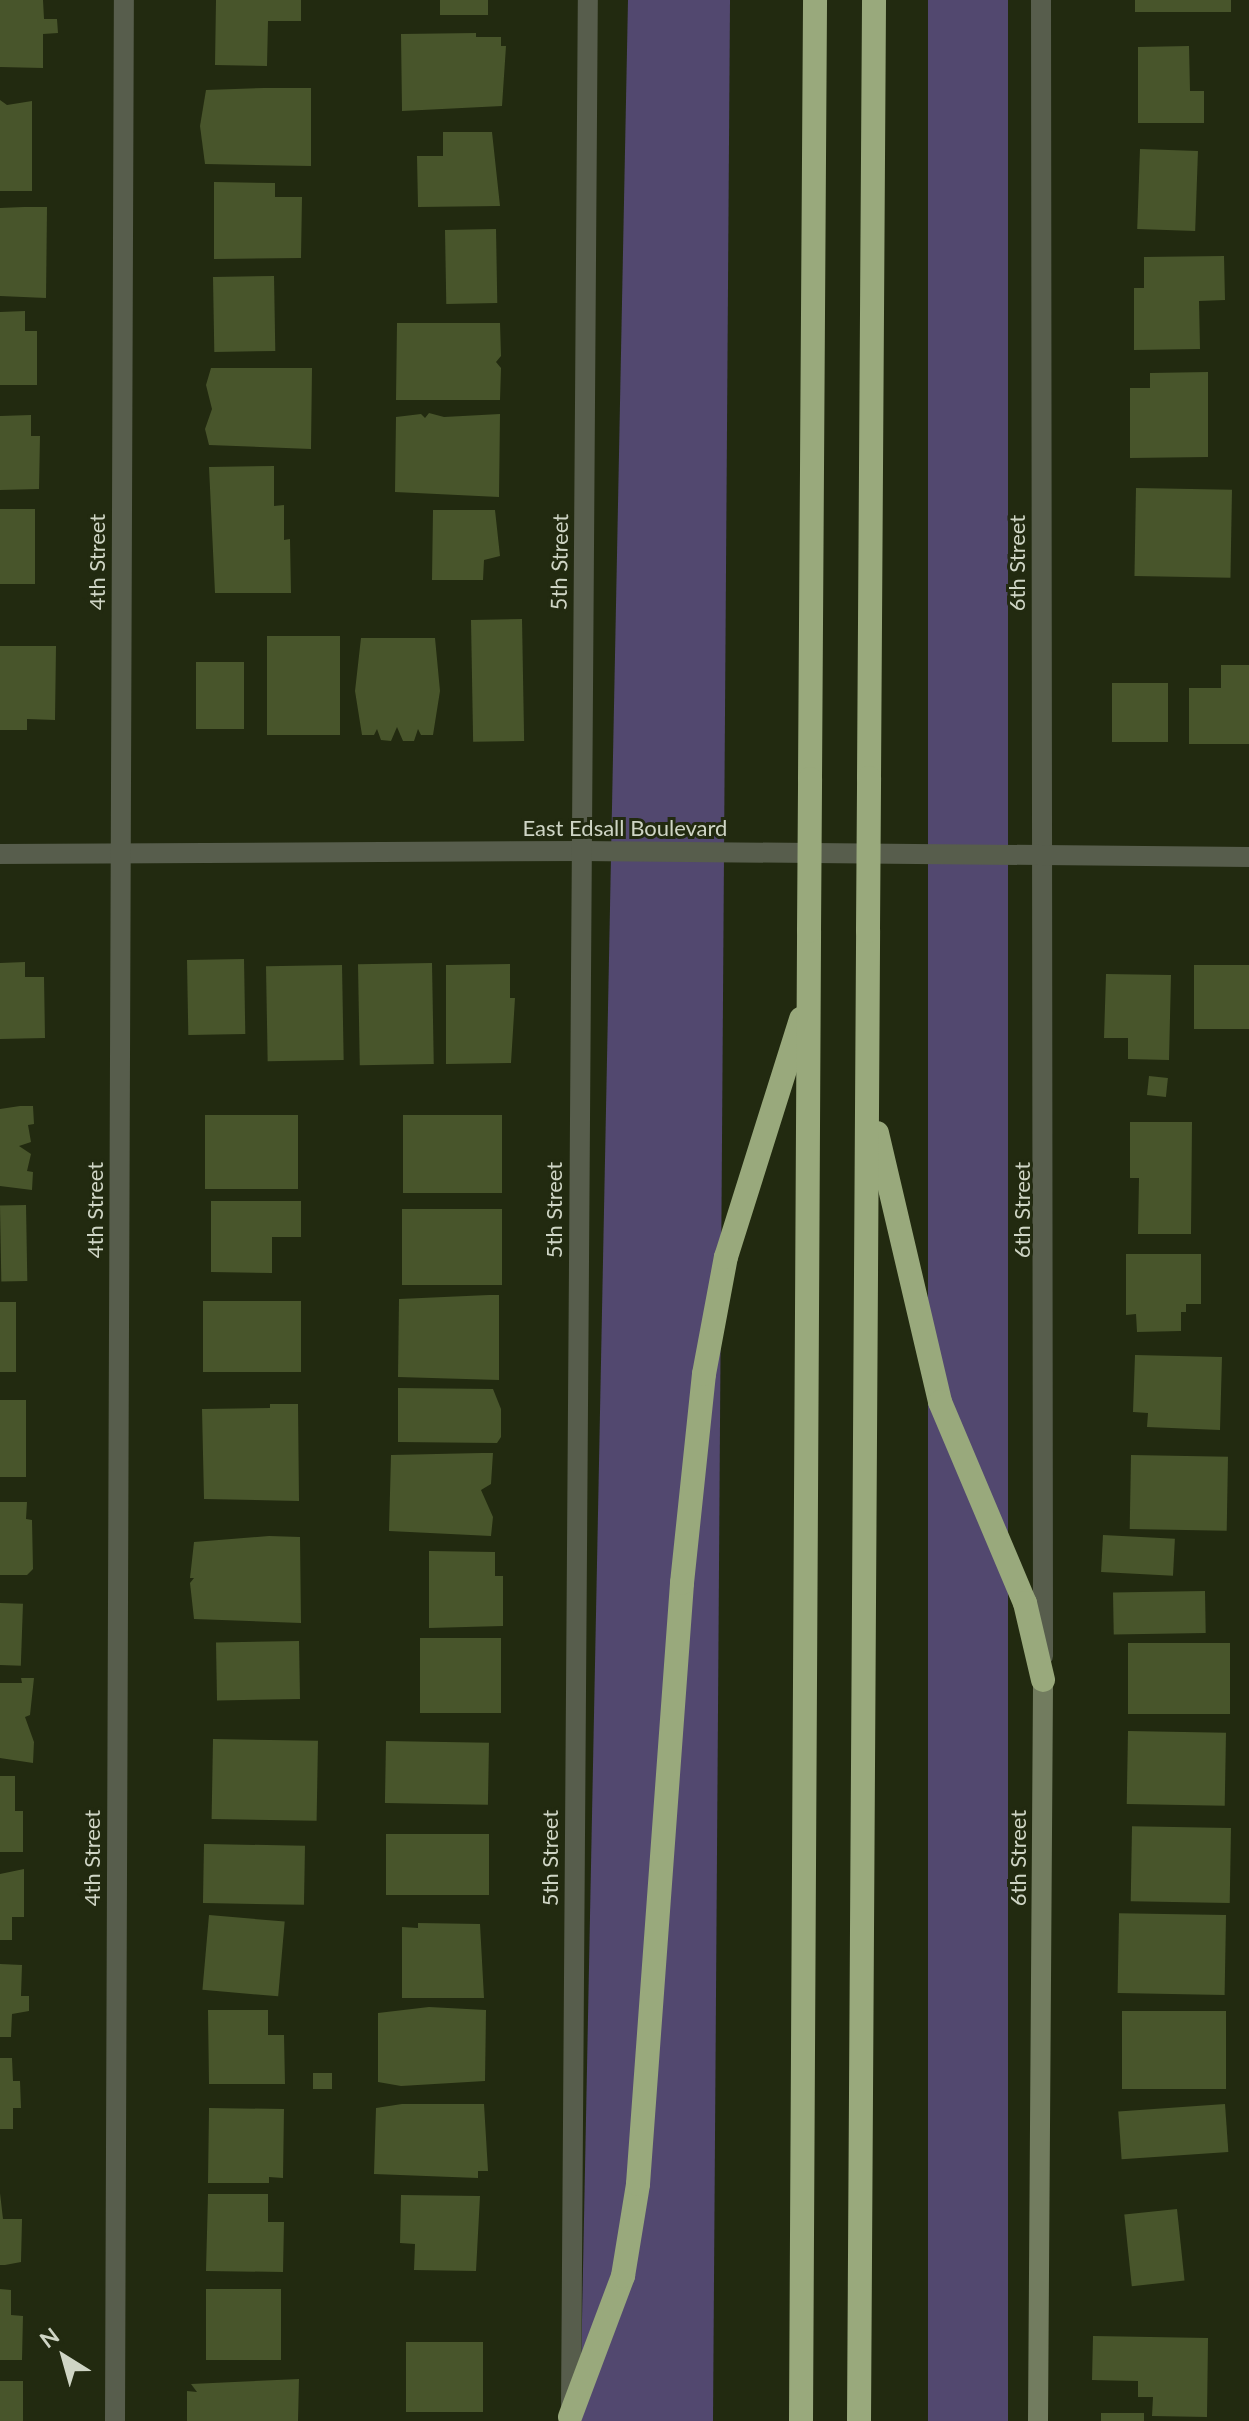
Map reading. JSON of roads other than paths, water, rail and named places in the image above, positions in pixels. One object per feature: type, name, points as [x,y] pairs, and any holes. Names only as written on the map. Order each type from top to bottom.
[{"type":"highway","points":[[801,2421],[815,0]]},
{"type":"highway","points":[[859,2421],[874,0]]},
{"type":"highway","points":[[570,2419],[623,2276],[637,2198],[682,1583],[704,1374],[726,1257],[808,994]]},
{"type":"highway","points":[[867,1088],[937,1390],[1025,1603],[1043,1680]]},
{"type":"main road","name":"6th Street","points":[[1038,2421],[1043,1680]]},
{"type":"street","name":"4th Street","points":[[115,2421],[124,0]]},
{"type":"street","name":"5th Street","points":[[570,2419],[588,0]]},
{"type":"street","name":"6th Street","points":[[1041,0],[1040,855],[1046,1146],[1043,1680]]},
{"type":"street","name":"East Edsall Boulevard","points":[[0,854],[581,851],[1249,857]]}]
